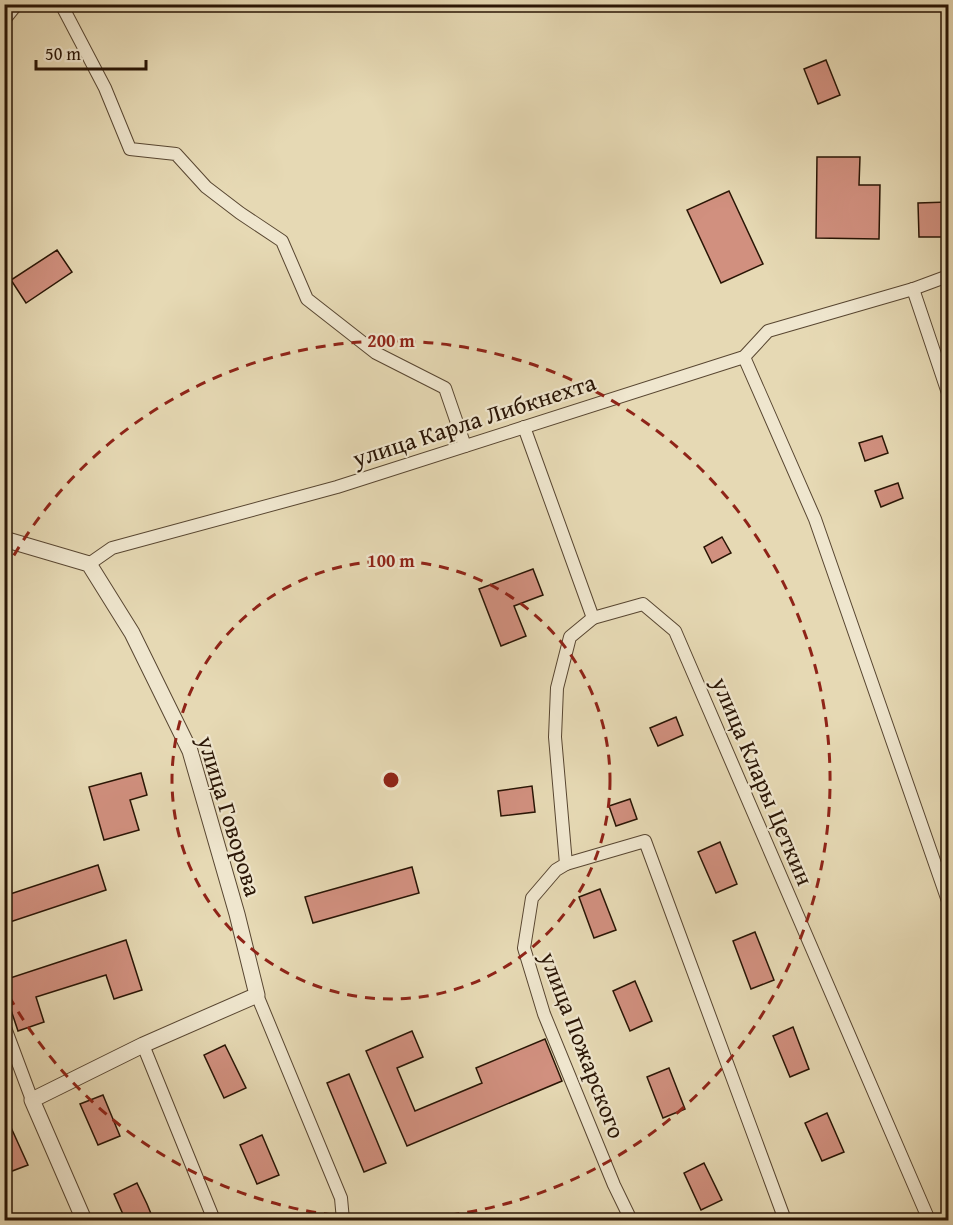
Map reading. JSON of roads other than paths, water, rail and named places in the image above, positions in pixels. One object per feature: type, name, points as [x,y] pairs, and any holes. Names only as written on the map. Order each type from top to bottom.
[{"type":"street","points":[[4,20],[17,4]]},
{"type":"street","points":[[60,4],[105,88],[130,149],[176,154],[206,187],[282,241],[307,299],[376,353],[445,388],[465,446]]},
{"type":"street","name":"улица Карла Либкнехта","points":[[89,564],[112,548],[337,487],[744,357],[768,331],[913,289],[948,276]]},
{"type":"street","points":[[913,289],[948,393]]},
{"type":"street","points":[[744,357],[815,519],[948,901]]},
{"type":"street","points":[[524,428],[593,618],[570,637],[557,688],[555,737],[566,864],[645,841],[785,1221]]},
{"type":"street","points":[[4,539],[89,564]]},
{"type":"street","name":"улица Говорова","points":[[89,564],[132,633],[190,751],[237,914],[257,995],[341,1198],[343,1221]]},
{"type":"street","name":"улица Клары Цеткин","points":[[593,618],[643,604],[675,631],[929,1221]]},
{"type":"street","name":"улица Пожарского","points":[[566,864],[556,870],[532,898],[524,948],[544,1014],[631,1221]]},
{"type":"street","points":[[32,1100],[143,1045],[257,995]]},
{"type":"street","points":[[4,1025],[32,1100],[84,1221]]},
{"type":"street","points":[[143,1045],[214,1221]]}]
